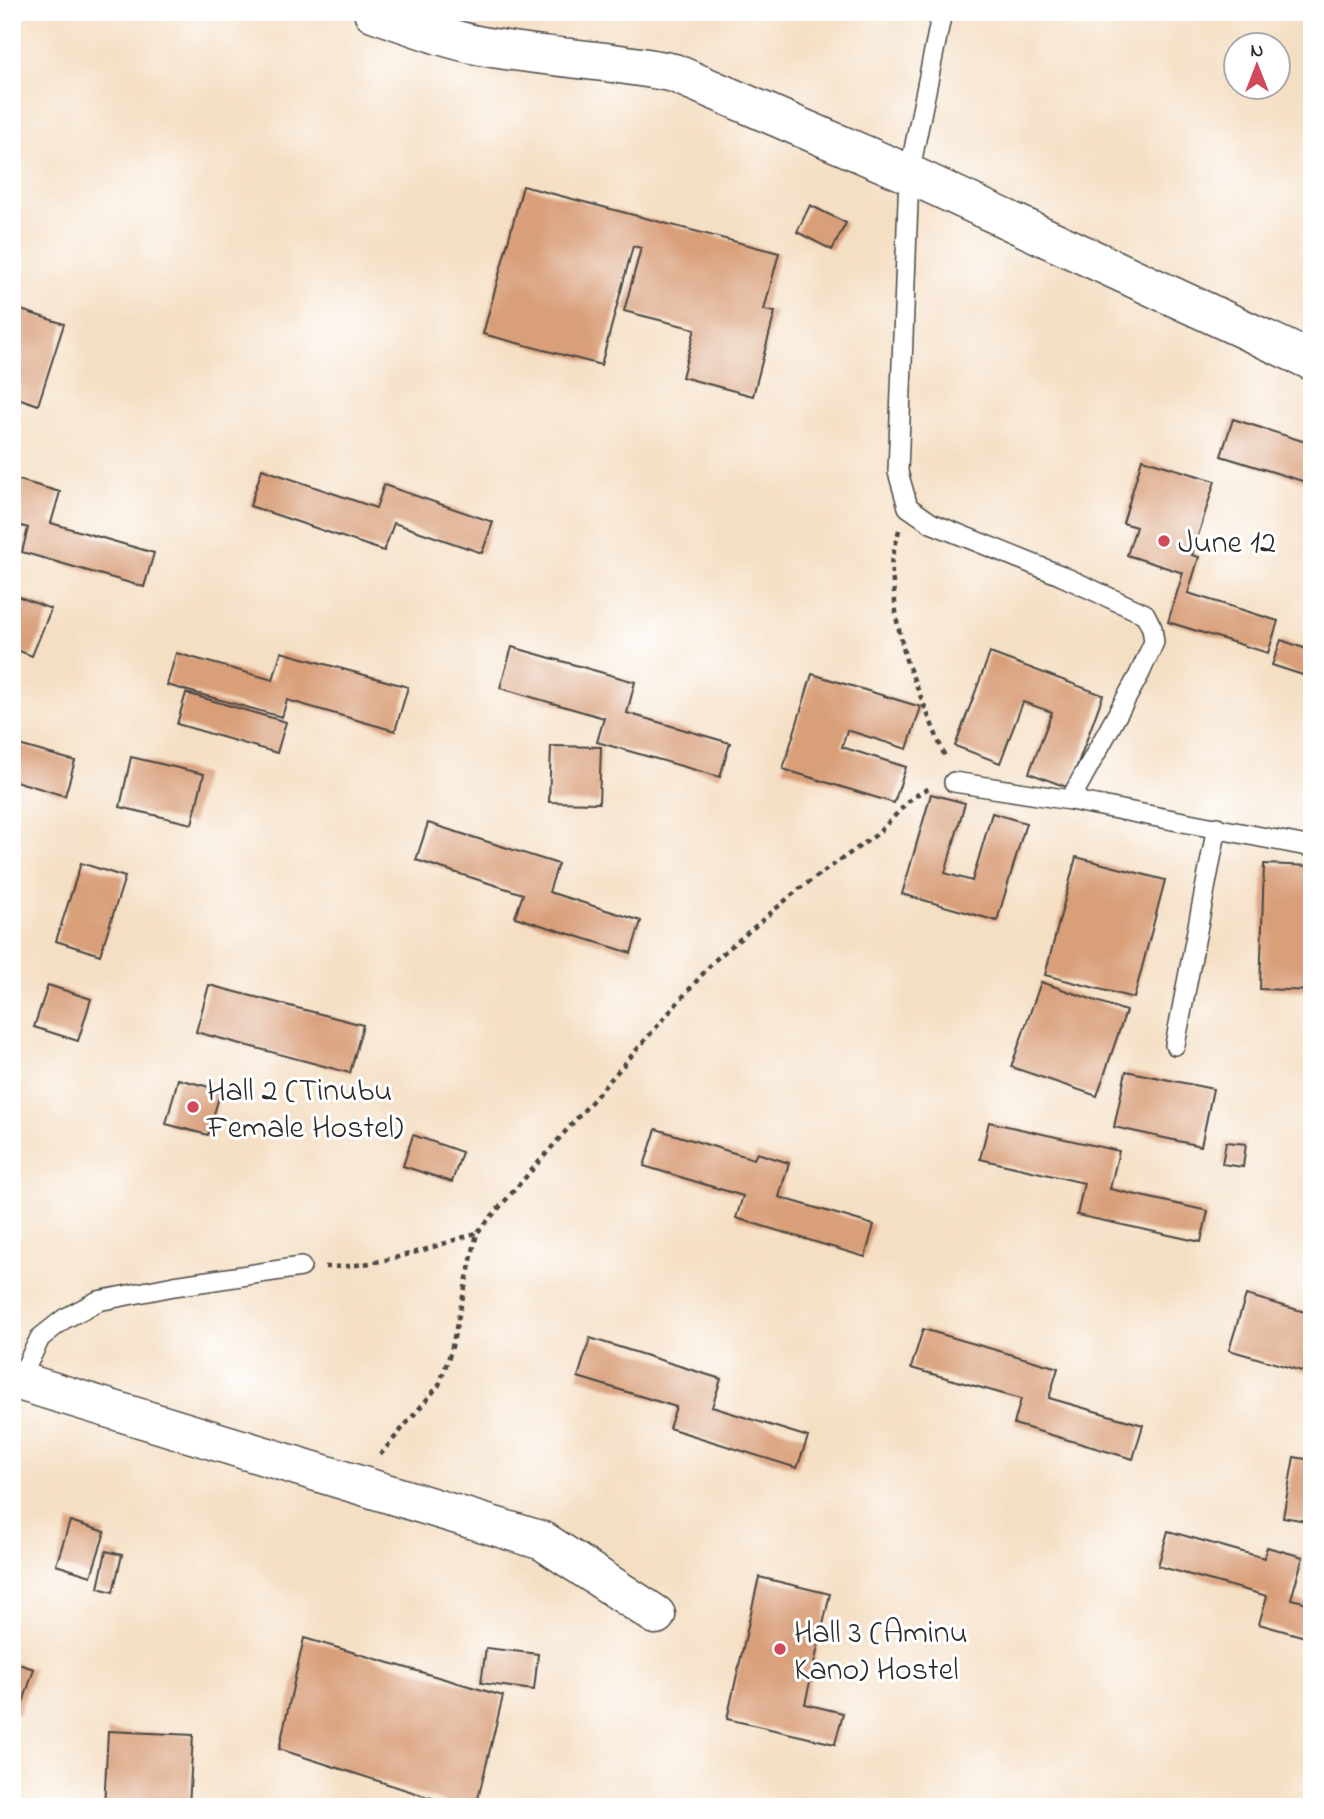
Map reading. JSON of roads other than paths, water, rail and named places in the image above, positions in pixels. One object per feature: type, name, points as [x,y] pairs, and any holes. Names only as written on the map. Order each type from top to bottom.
[{"type":"street","points":[[373,12],[456,40],[487,47],[636,65],[674,73],[909,174],[1312,361]]},
{"type":"street","points":[[16,1380],[543,1541],[656,1615]]},
{"type":"lane","points":[[942,12],[909,174],[898,472],[908,507],[931,523],[1060,575],[1145,614],[1152,628],[1154,642],[1139,675],[1070,800]]},
{"type":"lane","points":[[954,782],[1070,800],[1312,847]]},
{"type":"lane","points":[[1175,1045],[1217,827]]},
{"type":"lane","points":[[16,1380],[40,1338],[64,1319],[98,1301],[174,1286],[301,1267]]},
{"type":"place","name":"June 12","points":[[1164,541]]},
{"type":"place","name":"Hall 2 (Tinubu Female Hostel)","points":[[193,1107]]},
{"type":"place","name":"Hall 3 (Aminu Kano) Hostel","points":[[780,1649]]}]
